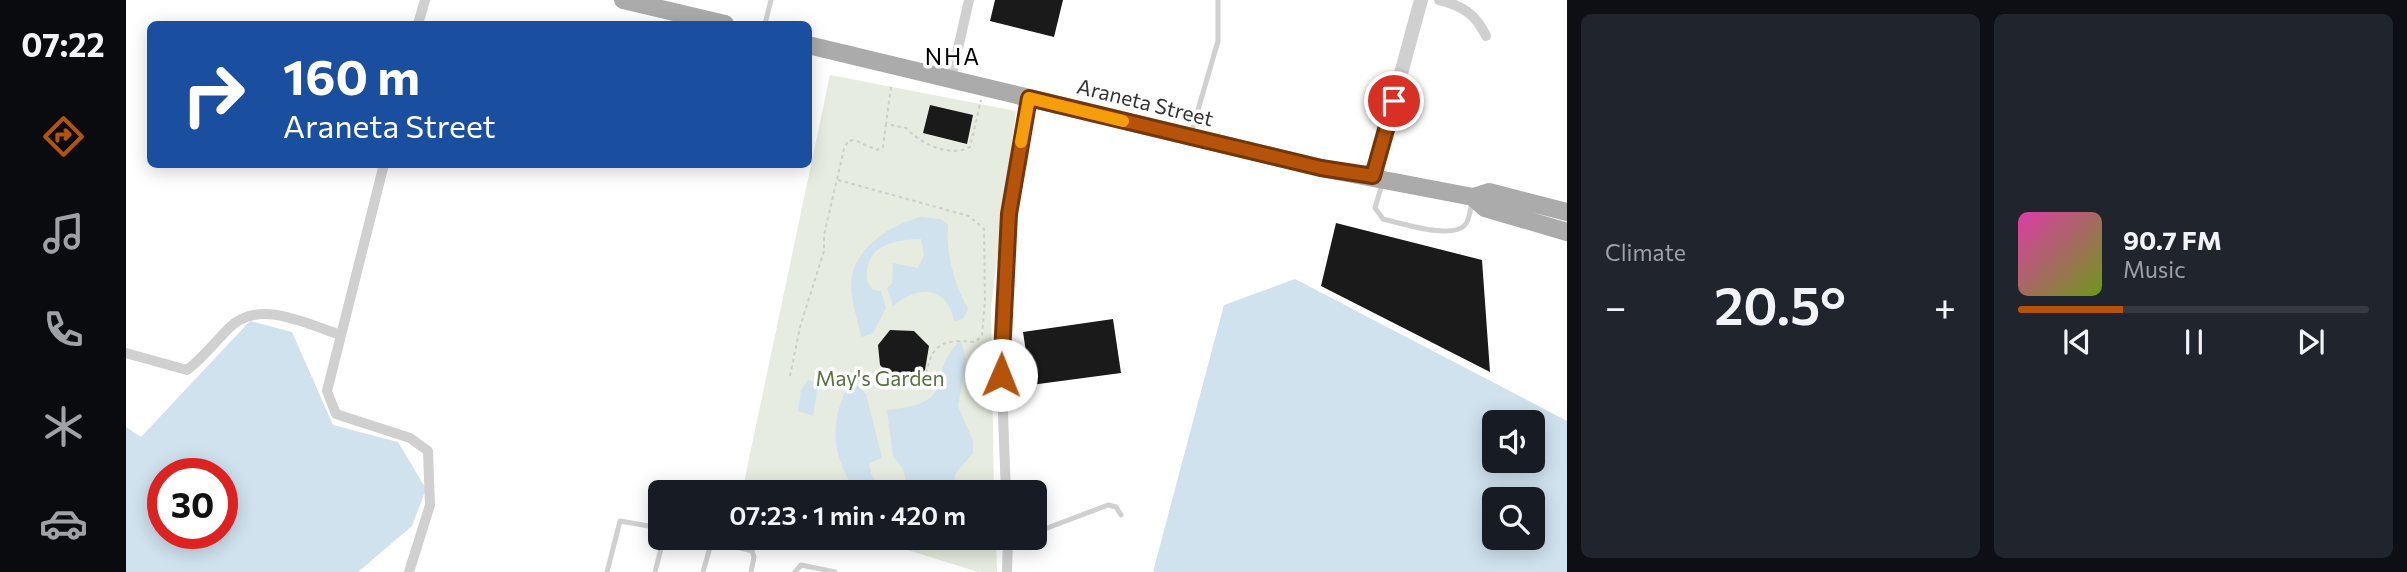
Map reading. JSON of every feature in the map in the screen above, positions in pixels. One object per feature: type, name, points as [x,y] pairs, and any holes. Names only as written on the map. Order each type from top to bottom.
[{"type":"main road","points":[[629,1],[712,21]]},
{"type":"main road","name":"Araneta Street","points":[[812,45],[1321,168],[1473,197],[1489,192],[1567,212]]},
{"type":"main road","name":"Araneta Street","points":[[1473,197],[1485,208],[1567,232]]},
{"type":"street","points":[[419,21],[425,0]]},
{"type":"street","points":[[951,79],[969,0]]},
{"type":"street","points":[[1378,177],[1421,0]]},
{"type":"street","points":[[1439,0],[1464,8],[1476,19],[1486,36]]},
{"type":"street","points":[[1005,480],[1001,375],[1002,302],[1009,214],[1029,98]]},
{"type":"street","points":[[382,168],[327,391],[335,414],[410,438],[428,451],[430,505],[409,572]]},
{"type":"street","points":[[126,353],[187,370],[230,327],[253,313],[275,315],[341,335]]},
{"type":"street","points":[[1007,572],[1008,550]]},
{"type":"lane","points":[[766,21],[771,0]]},
{"type":"lane","points":[[1190,137],[1218,41],[1218,0]]},
{"type":"lane","points":[[1378,177],[1375,208],[1383,219],[1448,232],[1460,229],[1467,223],[1473,197]]},
{"type":"lane","points":[[1047,528],[1108,505],[1116,507],[1121,515]]},
{"type":"lane","points":[[607,572],[620,522],[648,526]]},
{"type":"lane","points":[[655,572],[661,550]]},
{"type":"lane","points":[[703,572],[709,550]]},
{"type":"lane","points":[[747,550],[754,557],[751,572]]},
{"type":"lane","points":[[795,572],[802,565],[835,572]]},
{"type":"path","points":[[886,124],[906,128],[916,139],[929,145],[965,150],[972,140],[983,86]]},
{"type":"path","points":[[790,376],[800,327],[824,251],[824,235],[848,141],[854,140],[877,150],[883,148],[891,87]]},
{"type":"path","points":[[838,180],[969,216],[984,229],[986,287],[982,336],[975,342],[948,341],[936,347],[931,354],[924,385]]},
{"type":"green space","name":"May's Garden","points":[[830,75],[1016,111],[991,307],[994,480],[745,480]]},
{"type":"green space","points":[[908,550],[996,550],[997,572],[978,572]]},
{"type":"water","points":[[921,217],[941,219],[948,225],[952,268],[968,309],[963,319],[954,321],[945,301],[930,292],[912,294],[893,306],[887,288],[892,283],[893,263],[918,268],[924,255],[921,239],[900,241],[882,247],[870,259],[867,281],[873,290],[881,291],[886,308],[873,333],[861,337],[851,283],[861,255],[888,231]]},
{"type":"water","points":[[1295,279],[1567,421],[1567,572],[1153,572],[1224,305]]},
{"type":"water","points":[[250,321],[292,332],[333,425],[398,442],[426,489],[412,526],[358,572],[126,572],[126,427],[141,437]]},
{"type":"water","points":[[961,340],[966,360],[958,406],[973,441],[973,453],[955,474],[955,480],[906,480],[903,469],[893,456],[887,410],[925,401],[934,394],[950,353]]},
{"type":"water","points":[[851,379],[866,394],[882,458],[869,463],[874,479],[849,480],[837,451],[836,423]]},
{"type":"water","points":[[808,380],[813,382],[817,390],[813,416],[798,411],[801,390]]},
{"type":"building","points":[[995,0],[1063,0],[1054,37],[990,21]]},
{"type":"building","points":[[930,105],[973,115],[967,144],[923,133]]},
{"type":"building","points":[[1336,223],[1482,260],[1490,372],[1321,286]]},
{"type":"building","points":[[1113,319],[1121,373],[1031,385],[1023,332]]},
{"type":"building","points":[[890,330],[914,331],[929,346],[925,370],[912,381],[894,379],[880,365],[878,345]]},
{"type":"slow traffic","points":[[1021,142],[1029,98],[1123,121]]},
{"type":"district","name":"NHA","points":[[953,57]]},
{"type":"route","points":[[1001,375],[1002,302],[1009,214],[1029,98],[1321,168],[1373,176],[1394,101]]}]
